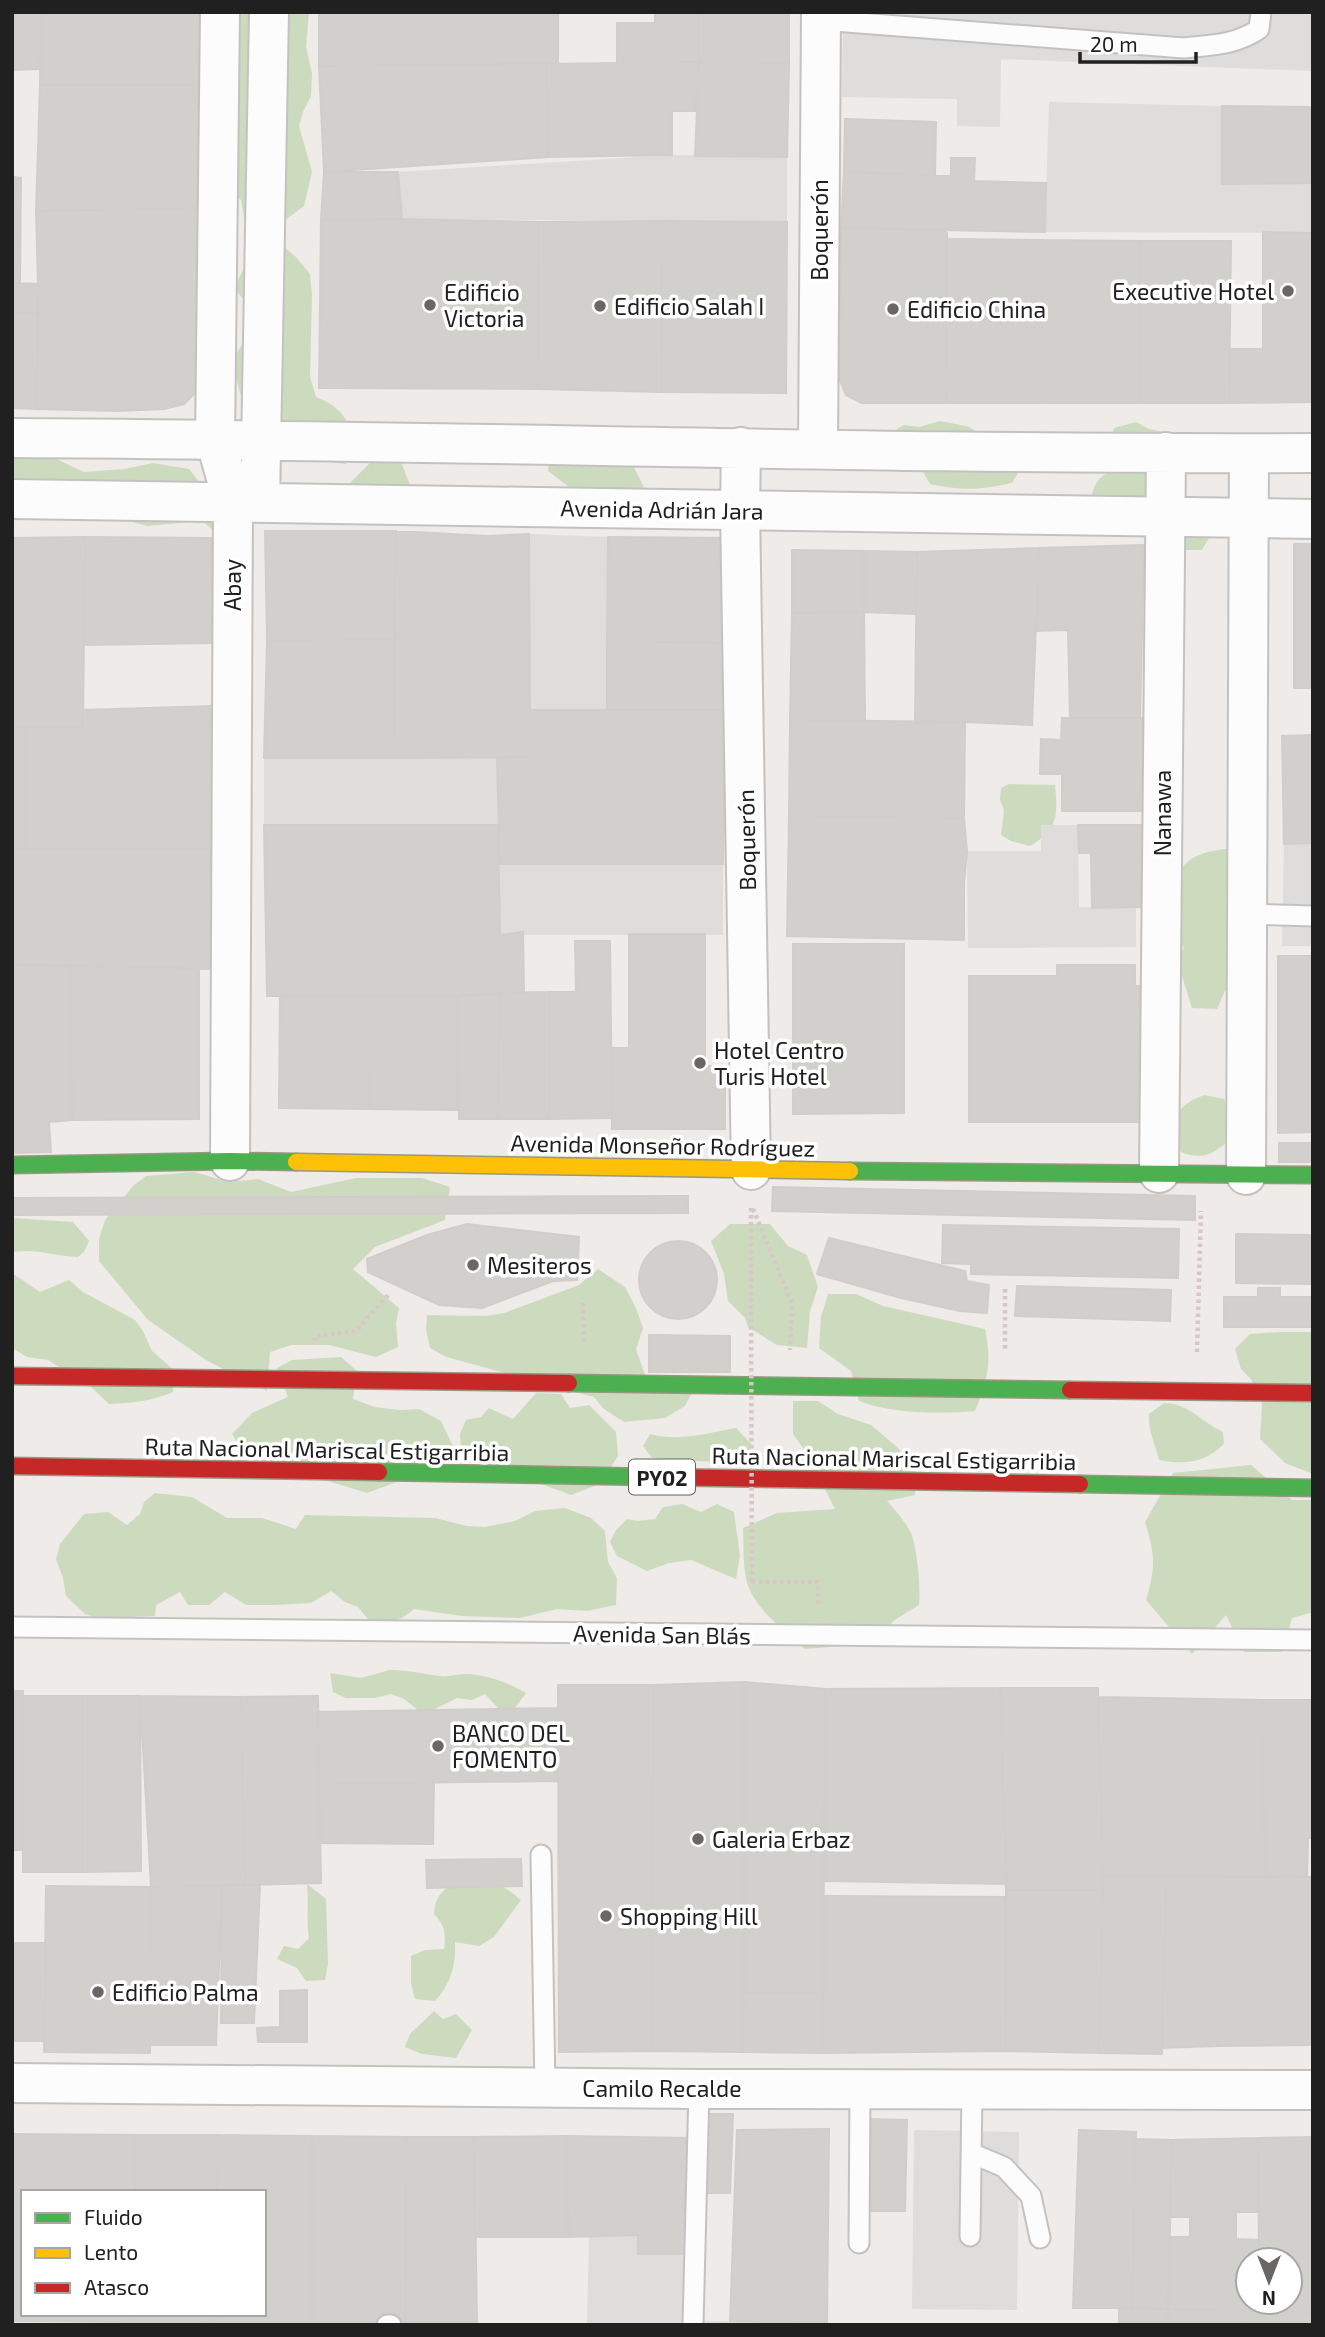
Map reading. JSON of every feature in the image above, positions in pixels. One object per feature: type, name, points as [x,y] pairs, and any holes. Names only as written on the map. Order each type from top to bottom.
[{"type":"main road","name":"Avenida Monseñor Rodríguez","points":[[12,1165],[230,1161],[751,1170],[1313,1175]]},
{"type":"main road","points":[[12,1376],[1313,1393]]},
{"type":"main road","name":"Ruta Nacional Mariscal Estigarribia","points":[[12,1466],[1313,1488]]},
{"type":"street","name":"Abay","points":[[220,12],[215,439],[246,503]]},
{"type":"street","name":"Abay","points":[[230,1161],[246,503],[261,439],[269,12]]},
{"type":"street","name":"Boquerón","points":[[818,449],[821,16]]},
{"type":"street","points":[[12,438],[1313,453]]},
{"type":"street","name":"Boquerón","points":[[741,447],[751,1170]]},
{"type":"street","name":"Nanawa","points":[[1160,1173],[1166,452]]},
{"type":"street","points":[[1245,1175],[1249,454]]},
{"type":"street","name":"Avenida Adrián Jara","points":[[12,499],[1313,519]]},
{"type":"street","name":"Camilo Recalde","points":[[12,2083],[699,2089],[1313,2090]]},
{"type":"lane","points":[[821,16],[1184,48],[1233,43],[1245,39],[1259,29],[1261,12]]},
{"type":"lane","points":[[1247,914],[1313,916]]},
{"type":"lane","name":"Avenida San Blás","points":[[12,1627],[1313,1640]]},
{"type":"lane","points":[[541,1855],[545,2088]]},
{"type":"lane","points":[[693,2325],[699,2089]]},
{"type":"lane","points":[[859,2243],[860,2089]]},
{"type":"lane","points":[[970,2236],[972,2090]]},
{"type":"lane","points":[[971,2153],[1004,2167],[1031,2196],[1040,2238]]},
{"type":"path","points":[[1196,1392],[1203,1174]]},
{"type":"path","points":[[792,1303],[751,1205],[752,1582],[818,1582]]},
{"type":"path","points":[[1005,1289],[1005,1389]]},
{"type":"path","points":[[307,1380],[315,1336],[356,1331],[390,1293]]},
{"type":"green space","points":[[222,12],[309,12],[306,47],[312,73],[311,96],[299,126],[312,172],[304,206],[284,221],[246,228],[241,200],[217,178]]},
{"type":"green space","points":[[283,246],[310,274],[310,377],[316,397],[336,408],[348,423],[351,441],[346,464],[323,461],[287,448],[249,411],[242,400],[235,374],[235,356],[250,331],[248,305],[235,289],[242,271],[252,260]]},
{"type":"green space","points":[[940,421],[970,427],[1021,468],[1012,483],[971,489],[930,484],[917,461],[894,455],[897,429],[904,425],[919,427]]},
{"type":"green space","points":[[1136,422],[1149,429],[1182,436],[1182,469],[1174,507],[1205,531],[1209,538],[1202,550],[1175,550],[1151,539],[1132,535],[1090,504],[1097,482],[1116,469],[1112,435],[1114,428]]},
{"type":"green space","points":[[22,443],[84,472],[125,469],[153,463],[189,469],[200,483],[217,494],[214,531],[202,521],[147,526],[110,516],[12,509],[12,445]]},
{"type":"green space","points":[[598,447],[633,466],[644,487],[630,498],[639,524],[612,527],[587,523],[573,490],[548,471],[550,452]]},
{"type":"green space","points":[[388,459],[401,462],[414,495],[395,513],[396,524],[369,524],[344,489],[371,462]]},
{"type":"green space","points":[[1009,784],[1055,785],[1054,821],[1046,834],[1030,846],[1001,835],[1004,811],[1000,799],[1001,788]]},
{"type":"green space","points":[[1234,848],[1267,912],[1267,948],[1247,977],[1225,991],[1217,1009],[1192,1008],[1176,957],[1184,948],[1173,923],[1176,883],[1185,864],[1192,858]]},
{"type":"green space","points":[[1205,1095],[1224,1099],[1236,1135],[1217,1150],[1205,1155],[1181,1152],[1175,1133],[1177,1117],[1187,1104]]},
{"type":"green space","points":[[194,1172],[229,1182],[258,1179],[291,1192],[356,1178],[422,1178],[450,1187],[445,1220],[375,1247],[353,1269],[399,1308],[396,1323],[398,1347],[376,1357],[329,1345],[291,1345],[270,1352],[267,1391],[206,1360],[148,1320],[99,1261],[99,1239],[105,1220],[134,1185],[146,1176]]},
{"type":"green space","points":[[12,1218],[73,1222],[89,1241],[84,1252],[78,1257],[12,1252]]},
{"type":"green space","points":[[730,1224],[770,1224],[788,1246],[807,1255],[818,1287],[810,1311],[807,1348],[777,1345],[748,1327],[745,1318],[728,1301],[724,1274],[711,1241]]},
{"type":"green space","points":[[598,1269],[625,1287],[636,1308],[643,1328],[636,1349],[645,1375],[692,1393],[685,1406],[665,1418],[624,1422],[604,1409],[594,1397],[446,1357],[430,1348],[426,1329],[427,1315],[486,1316],[504,1313],[579,1285]]},
{"type":"green space","points":[[12,1273],[40,1292],[69,1280],[83,1292],[135,1320],[152,1351],[174,1370],[173,1392],[142,1401],[109,1404],[90,1386],[48,1360],[27,1357],[12,1348]]},
{"type":"green space","points":[[828,1294],[856,1294],[883,1306],[985,1329],[988,1371],[975,1411],[916,1412],[859,1401],[851,1371],[819,1348],[821,1317]]},
{"type":"green space","points":[[1313,1332],[1313,1474],[1285,1463],[1260,1439],[1262,1403],[1251,1379],[1241,1369],[1235,1349],[1250,1334]]},
{"type":"green space","points":[[341,1357],[357,1371],[353,1399],[375,1407],[419,1409],[441,1421],[459,1459],[367,1493],[246,1456],[232,1434],[252,1413],[288,1397],[277,1368],[292,1360]]},
{"type":"green space","points":[[536,1393],[561,1394],[570,1408],[589,1405],[616,1432],[618,1456],[600,1484],[571,1495],[482,1462],[474,1453],[461,1448],[460,1434],[466,1420],[481,1417],[489,1408],[513,1419]]},
{"type":"green space","points":[[793,1401],[818,1401],[838,1414],[871,1425],[897,1447],[916,1472],[915,1495],[887,1501],[911,1533],[918,1568],[919,1605],[896,1619],[868,1644],[805,1649],[766,1614],[749,1588],[744,1566],[743,1528],[777,1513],[835,1509],[808,1455],[793,1434]]},
{"type":"green space","points":[[1164,1403],[1181,1406],[1223,1432],[1224,1444],[1202,1459],[1194,1461],[1159,1460],[1149,1414]]},
{"type":"green space","points":[[736,1428],[752,1445],[745,1464],[652,1458],[643,1446],[650,1434],[682,1437]]},
{"type":"green space","points":[[1251,1465],[1292,1500],[1313,1500],[1313,1612],[1292,1618],[1282,1652],[1244,1652],[1226,1615],[1192,1654],[1146,1600],[1153,1561],[1145,1522],[1173,1473]]},
{"type":"green space","points":[[155,1493],[192,1497],[227,1518],[262,1518],[296,1529],[305,1515],[435,1518],[467,1526],[485,1527],[515,1521],[535,1511],[565,1508],[591,1518],[605,1531],[608,1562],[617,1578],[616,1605],[587,1611],[557,1609],[520,1618],[462,1616],[414,1609],[394,1621],[371,1623],[358,1607],[345,1602],[331,1591],[311,1603],[274,1605],[246,1605],[225,1592],[209,1605],[188,1605],[180,1592],[156,1605],[155,1616],[97,1618],[85,1614],[66,1596],[56,1559],[60,1544],[84,1514],[108,1512],[127,1525],[140,1514],[144,1502]]},
{"type":"green space","points":[[682,1504],[701,1512],[717,1504],[734,1512],[740,1556],[736,1579],[691,1560],[669,1563],[647,1571],[617,1556],[610,1542],[616,1530],[627,1519],[655,1519],[663,1507]]},
{"type":"green space","points":[[390,1670],[444,1676],[475,1675],[498,1680],[526,1693],[515,1708],[498,1708],[485,1694],[472,1700],[457,1698],[433,1710],[418,1710],[404,1699],[391,1694],[375,1698],[346,1698],[333,1692],[330,1673],[361,1678]]},
{"type":"green space","points":[[467,1879],[496,1884],[521,1900],[494,1937],[479,1946],[455,1942],[455,1959],[451,1974],[435,2001],[415,1999],[411,1983],[411,1956],[425,1950],[444,1949],[444,1930],[434,1914],[435,1906],[440,1894],[448,1887]]},
{"type":"green space","points":[[307,1884],[326,1899],[328,1964],[325,1980],[306,1981],[297,1968],[277,1959],[284,1946],[298,1949],[309,1938]]},
{"type":"green space","points":[[434,2011],[443,2019],[456,2014],[472,2030],[456,2058],[422,2054],[405,2047],[410,2034]]},
{"type":"shaded area","points":[[843,12],[1313,12],[1313,71],[1001,59],[1000,127],[957,126],[957,99],[842,97]]},
{"type":"shaded area","points":[[1049,102],[1222,106],[1222,184],[1313,183],[1313,233],[1045,232]]},
{"type":"shaded area","points":[[672,155],[787,157],[787,222],[402,219],[398,172]]},
{"type":"shaded area","points":[[529,534],[608,537],[606,709],[530,710]]},
{"type":"shaded area","points":[[497,757],[498,825],[264,825],[264,758]]},
{"type":"shaded area","points":[[1041,825],[1078,825],[1079,907],[1136,907],[1136,947],[968,948],[967,851],[1041,851]]},
{"type":"shaded area","points":[[1284,844],[1313,844],[1313,946],[1282,946]]},
{"type":"shaded area","points":[[500,864],[723,864],[723,935],[500,935]]},
{"type":"shaded area","points":[[914,2130],[1019,2132],[1017,2310],[912,2309]]},
{"type":"shaded area","points":[[589,2235],[638,2235],[638,2254],[689,2254],[686,2325],[587,2325]]},
{"type":"shaded area","points":[[703,2321],[827,2324],[703,2325]]},
{"type":"building","points":[[12,12],[41,12],[40,69],[12,70]]},
{"type":"building","points":[[41,12],[202,12],[198,85],[40,85]]},
{"type":"building","points":[[319,12],[558,12],[558,63],[319,66]]},
{"type":"building","points":[[655,12],[699,12],[699,62],[617,62],[617,23],[655,23]]},
{"type":"building","points":[[699,12],[789,12],[789,63],[699,62]]},
{"type":"building","points":[[699,62],[789,63],[787,157],[695,156]]},
{"type":"building","points":[[699,62],[695,111],[672,111],[672,155],[548,157],[547,64]]},
{"type":"building","points":[[547,64],[548,157],[324,172],[319,66]]},
{"type":"building","points":[[40,85],[198,85],[200,208],[36,211]]},
{"type":"building","points":[[1222,106],[1313,107],[1313,183],[1222,184]]},
{"type":"building","points":[[845,119],[936,122],[935,175],[844,172]]},
{"type":"building","points":[[951,158],[975,158],[974,181],[1046,183],[1045,232],[841,228],[844,172],[951,176]]},
{"type":"building","points":[[324,172],[398,172],[402,219],[321,220]]},
{"type":"building","points":[[12,177],[21,178],[20,283],[12,283]]},
{"type":"building","points":[[200,208],[199,382],[195,393],[184,404],[164,409],[36,409],[36,211]]},
{"type":"building","name":"Edificio Victoria","points":[[321,220],[539,222],[538,389],[319,388]]},
{"type":"building","name":"Edificio Salah I","points":[[662,221],[661,392],[538,389],[539,222]]},
{"type":"building","points":[[662,221],[787,222],[786,393],[661,392]]},
{"type":"building","name":"Edificio China","points":[[841,228],[947,230],[946,403],[862,403],[846,395],[839,378]]},
{"type":"building","name":"Executive Hotel","points":[[1263,232],[1313,233],[1313,402],[1229,403],[1229,349],[1263,349]]},
{"type":"building","points":[[946,239],[1042,240],[1042,403],[946,403]]},
{"type":"building","points":[[1042,240],[1140,241],[1140,403],[1042,403]]},
{"type":"building","points":[[1140,241],[1231,241],[1229,403],[1140,403]]},
{"type":"building","points":[[12,283],[38,284],[36,409],[12,408]]},
{"type":"building","points":[[12,313],[38,313],[36,409],[12,408]]},
{"type":"building","points":[[265,531],[396,531],[394,639],[267,641]]},
{"type":"building","points":[[396,531],[488,536],[529,534],[530,757],[394,758]]},
{"type":"building","points":[[85,537],[83,727],[12,727],[12,538]]},
{"type":"building","points":[[85,537],[211,538],[213,643],[84,645]]},
{"type":"building","points":[[608,537],[727,538],[725,643],[607,641]]},
{"type":"building","points":[[1294,544],[1313,544],[1313,688],[1294,688]]},
{"type":"building","points":[[1144,545],[1140,718],[1070,718],[1068,630],[1037,631],[1039,548]]},
{"type":"building","points":[[1039,548],[1032,725],[965,722],[915,724],[917,552]]},
{"type":"building","points":[[792,550],[864,551],[864,612],[792,613]]},
{"type":"building","points":[[864,551],[917,552],[916,614],[864,612]]},
{"type":"building","points":[[864,612],[865,721],[790,720],[792,613]]},
{"type":"building","points":[[394,639],[394,758],[264,758],[267,641]]},
{"type":"building","points":[[607,641],[725,643],[725,710],[607,710]]},
{"type":"building","points":[[212,706],[212,849],[25,849],[25,727],[83,727],[83,710]]},
{"type":"building","points":[[530,710],[725,710],[723,864],[500,864],[497,757],[530,757]]},
{"type":"building","points":[[1062,718],[1149,718],[1147,811],[1062,811],[1062,774],[1040,774],[1041,739],[1061,740]]},
{"type":"building","points":[[790,720],[965,722],[964,818],[789,816]]},
{"type":"building","points":[[12,727],[25,727],[25,849],[12,849]]},
{"type":"building","points":[[1313,735],[1313,843],[1284,844],[1282,736]]},
{"type":"building","points":[[789,816],[964,818],[967,851],[964,940],[787,936]]},
{"type":"building","points":[[264,825],[498,825],[500,935],[523,932],[524,993],[457,996],[267,996]]},
{"type":"building","points":[[1078,825],[1144,825],[1144,907],[1092,908],[1091,853],[1079,853]]},
{"type":"building","points":[[12,849],[212,849],[211,969],[12,965]]},
{"type":"building","points":[[629,934],[705,934],[705,1066],[725,1066],[725,1129],[612,1129],[612,1048],[629,1048]]},
{"type":"building","points":[[575,941],[610,941],[612,1118],[549,1119],[549,992],[576,992]]},
{"type":"building","points":[[793,944],[904,944],[904,1113],[793,1114]]},
{"type":"building","points":[[1278,956],[1313,956],[1313,1132],[1278,1133]]},
{"type":"building","points":[[12,965],[71,965],[72,1120],[49,1122],[51,1152],[12,1153]]},
{"type":"building","points":[[71,965],[199,968],[199,1119],[72,1120]]},
{"type":"building","points":[[1057,965],[1135,965],[1135,986],[1140,986],[1141,1122],[969,1122],[969,976],[1057,976]]},
{"type":"building","points":[[549,992],[549,1119],[498,1119],[500,993]]},
{"type":"building","points":[[500,993],[498,1119],[459,1119],[457,996]]},
{"type":"building","points":[[280,995],[370,996],[369,1109],[279,1108]]},
{"type":"building","points":[[370,996],[457,996],[457,1110],[369,1109]]},
{"type":"building","points":[[1279,1143],[1313,1143],[1313,1162],[1279,1162]]},
{"type":"building","points":[[773,1187],[1195,1196],[1195,1220],[772,1211]]},
{"type":"building","name":"Mesiteros","points":[[688,1196],[688,1213],[12,1215],[12,1198]]},
{"type":"building","name":"Mesiteros","points":[[467,1224],[579,1237],[577,1280],[553,1281],[482,1308],[439,1305],[368,1272],[367,1259],[427,1235]]},
{"type":"building","points":[[943,1225],[1179,1229],[1178,1278],[971,1274],[971,1264],[942,1263]]},
{"type":"building","points":[[1236,1234],[1313,1235],[1313,1284],[1236,1283]]},
{"type":"building","points":[[829,1238],[965,1271],[967,1281],[989,1285],[987,1313],[960,1311],[901,1298],[817,1274]]},
{"type":"building","points":[[670,1241],[686,1241],[700,1247],[711,1258],[717,1272],[717,1288],[711,1302],[700,1313],[686,1319],[670,1319],[656,1313],[645,1302],[639,1288],[639,1272],[645,1258],[656,1247]]},
{"type":"building","points":[[1017,1286],[1171,1290],[1170,1321],[1015,1316]]},
{"type":"building","points":[[1258,1288],[1280,1288],[1280,1297],[1313,1297],[1313,1327],[1224,1327],[1224,1297],[1258,1297]]},
{"type":"building","points":[[649,1335],[730,1336],[730,1372],[649,1372]]},
{"type":"building","name":"Galeria Erbaz","points":[[744,1682],[743,2052],[652,2051],[653,1685]]},
{"type":"building","points":[[744,1682],[825,1689],[823,1993],[744,1993]]},
{"type":"building","name":"Shopping Hill","points":[[558,1685],[653,1685],[652,2051],[559,2052]]},
{"type":"building","points":[[1000,1688],[1007,1884],[825,1881],[825,1689]]},
{"type":"building","points":[[1000,1688],[1098,1688],[1103,1890],[1006,1890]]},
{"type":"building","points":[[12,1691],[23,1691],[23,1850],[12,1850]]},
{"type":"building","points":[[23,1696],[83,1696],[83,1872],[23,1872]]},
{"type":"building","points":[[83,1696],[140,1696],[141,1871],[83,1872]]},
{"type":"building","points":[[140,1696],[241,1697],[245,1885],[151,1887]]},
{"type":"building","points":[[318,1696],[321,1883],[245,1885],[241,1697]]},
{"type":"building","points":[[1098,1697],[1262,1700],[1265,1877],[1103,1876]]},
{"type":"building","points":[[1262,1700],[1313,1700],[1313,1838],[1308,1838],[1307,1876],[1265,1877]]},
{"type":"building","name":"BANCO DEL FOMENTO","points":[[558,1708],[558,1781],[318,1784],[317,1712]]},
{"type":"building","name":"BANCO DEL FOMENTO","points":[[434,1782],[433,1844],[320,1843],[318,1784]]},
{"type":"building","points":[[521,1859],[522,1886],[427,1888],[426,1860]]},
{"type":"building","points":[[1103,1876],[1166,1876],[1162,2054],[1099,2053]]},
{"type":"building","points":[[1166,1876],[1218,1876],[1218,2046],[1162,2048]]},
{"type":"building","points":[[1218,1876],[1313,1877],[1313,2045],[1218,2046]]},
{"type":"building","points":[[222,1885],[216,2045],[150,2045],[151,1887]]},
{"type":"building","points":[[222,1885],[260,1885],[254,2023],[221,2023]]},
{"type":"building","name":"Edificio Palma","points":[[46,1886],[151,1887],[150,2053],[44,2052]]},
{"type":"building","points":[[1006,1890],[1103,1890],[1099,2053],[1005,2051]]},
{"type":"building","points":[[825,1896],[1005,1897],[1005,2051],[823,2053]]},
{"type":"building","points":[[12,1943],[46,1943],[44,2041],[12,2041]]},
{"type":"building","points":[[307,1990],[307,2042],[258,2042],[257,2028],[280,2027],[280,1991]]},
{"type":"building","points":[[744,1993],[823,1993],[823,2053],[743,2052]]},
{"type":"building","points":[[707,2114],[733,2114],[730,2193],[705,2193]]},
{"type":"building","points":[[863,2119],[907,2120],[905,2211],[863,2211]]},
{"type":"building","points":[[829,2129],[827,2324],[730,2321],[737,2130]]},
{"type":"building","points":[[1079,2130],[1136,2132],[1132,2308],[1073,2308]]},
{"type":"building","points":[[12,2134],[135,2135],[135,2190],[21,2190],[21,2316],[134,2316],[133,2322],[12,2321]]},
{"type":"building","points":[[135,2135],[218,2135],[217,2190],[135,2190]]},
{"type":"building","points":[[218,2135],[312,2136],[312,2324],[215,2323],[216,2316],[266,2316],[266,2190],[217,2190]]},
{"type":"building","points":[[312,2136],[406,2137],[405,2323],[312,2324]]},
{"type":"building","points":[[567,2136],[687,2138],[689,2254],[638,2254],[638,2235],[568,2237]]},
{"type":"building","points":[[567,2136],[568,2237],[475,2237],[474,2137]]},
{"type":"building","points":[[406,2137],[474,2137],[477,2323],[405,2323]]},
{"type":"building","points":[[1313,2137],[1313,2312],[1304,2312],[1304,2246],[1259,2246],[1258,2138]]},
{"type":"building","points":[[1258,2138],[1259,2212],[1236,2212],[1236,2239],[1259,2240],[1259,2246],[1234,2246],[1234,2310],[1168,2309],[1169,2237],[1190,2237],[1190,2217],[1170,2217],[1172,2140]]},
{"type":"building","points":[[1135,2139],[1172,2140],[1168,2309],[1132,2308]]},
{"type":"building","points":[[1119,2308],[1168,2309],[1168,2325],[1119,2325]]},
{"type":"building","points":[[1168,2309],[1234,2311],[1234,2316],[1246,2316],[1246,2325],[1168,2325]]},
{"type":"building","points":[[1304,2312],[1313,2312],[1313,2325],[1246,2325],[1246,2316],[1304,2316]]},
{"type":"building","points":[[134,2316],[216,2316],[215,2323],[133,2322]]},
{"type":"building","points":[[125,2322],[215,2323],[215,2325],[125,2325]]},
{"type":"building","points":[[215,2323],[312,2324],[215,2325]]},
{"type":"traffic: fast","points":[[12,1165],[296,1162]]},
{"type":"traffic: fast","points":[[850,1171],[1313,1175]]},
{"type":"traffic: fast","points":[[569,1383],[1070,1390]]},
{"type":"traffic: fast","points":[[379,1472],[655,1477]]},
{"type":"traffic: fast","points":[[1080,1484],[1313,1488]]},
{"type":"traffic: slow","points":[[296,1162],[850,1171]]},
{"type":"traffic: jam","points":[[12,1376],[569,1383]]},
{"type":"traffic: jam","points":[[1070,1390],[1313,1393]]},
{"type":"traffic: jam","points":[[12,1466],[379,1472]]},
{"type":"traffic: jam","points":[[655,1477],[1080,1484]]},
{"type":"place","name":"Executive Hotel","points":[[1288,291]]},
{"type":"place","name":"Edificio Victoria","points":[[430,305]]},
{"type":"place","name":"Edificio Salah I","points":[[600,306]]},
{"type":"place","name":"Edificio China","points":[[893,309]]},
{"type":"place","name":"Hotel Centro Turis Hotel","points":[[700,1063]]},
{"type":"place","name":"Mesiteros","points":[[473,1265]]},
{"type":"place","name":"BANCO DEL FOMENTO","points":[[438,1746]]},
{"type":"place","name":"Galeria Erbaz","points":[[698,1839]]},
{"type":"place","name":"Shopping Hill","points":[[606,1916]]},
{"type":"place","name":"Edificio Palma","points":[[98,1992]]}]
